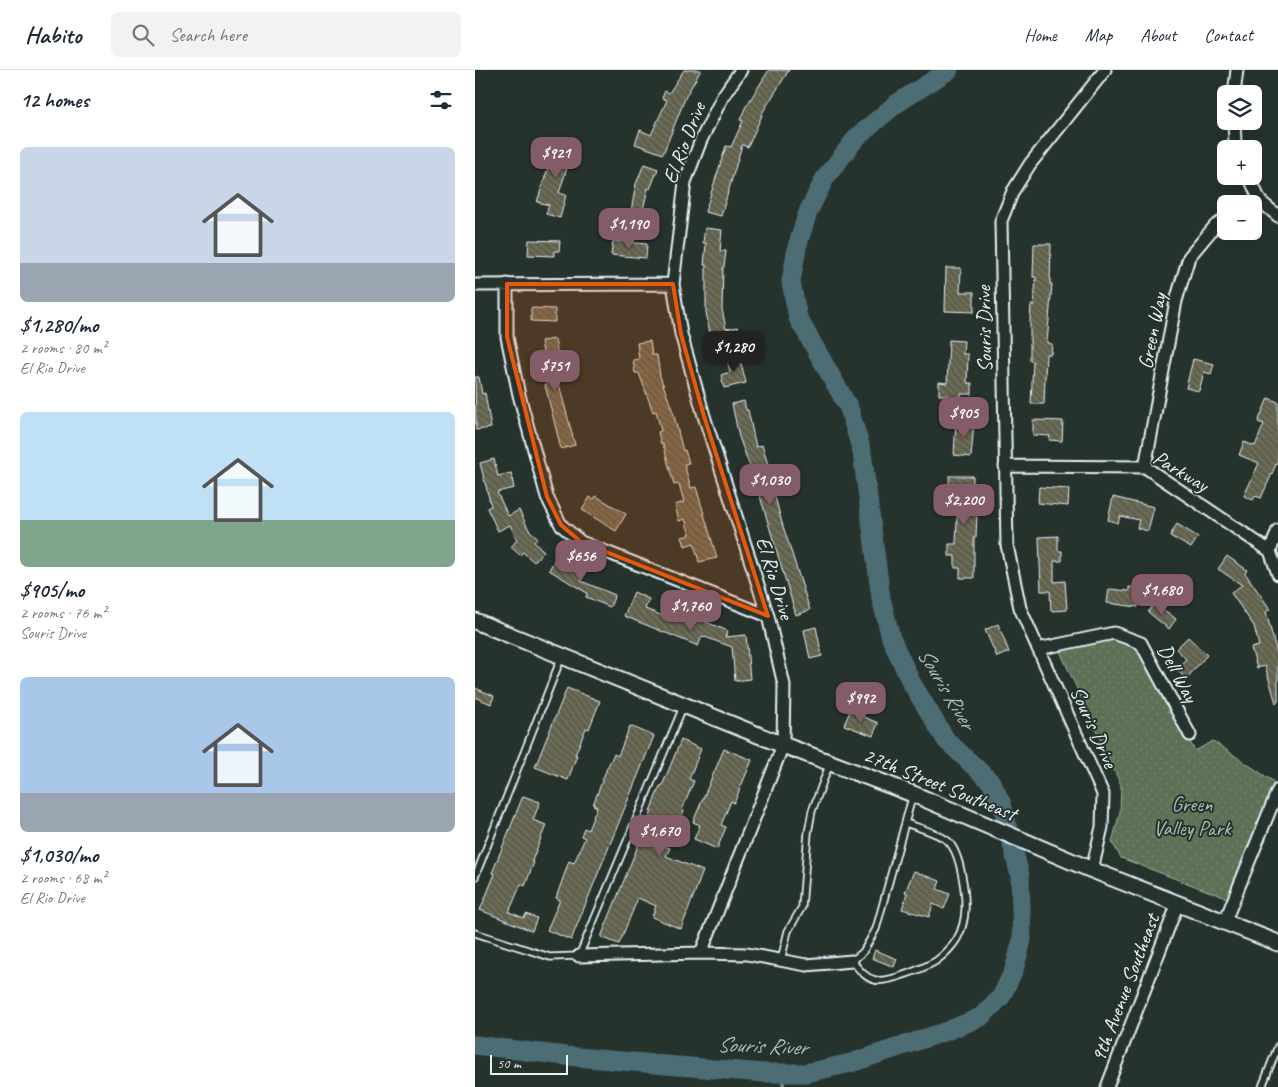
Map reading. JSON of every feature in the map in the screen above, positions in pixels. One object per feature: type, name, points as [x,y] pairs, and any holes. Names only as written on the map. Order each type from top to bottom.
[{"type":"street","name":"El Rio Drive","points":[[701,953],[783,745],[784,685],[768,616],[701,407],[681,334],[673,284],[685,182],[701,140],[723,96],[741,70]]},
{"type":"street","name":"Souris Drive","points":[[1092,870],[1102,827],[1103,794],[1020,608],[1007,545],[1001,221],[1013,191],[1030,164],[1105,70]]},
{"type":"street","points":[[1235,85],[1237,70]]},
{"type":"street","points":[[1262,206],[1278,216]]},
{"type":"street","name":"Green Way","points":[[1145,467],[1176,301],[1189,257],[1217,225]]},
{"type":"street","points":[[507,284],[507,337],[519,395],[547,497],[561,525],[581,542],[768,616]]},
{"type":"street","points":[[475,285],[673,284]]},
{"type":"street","name":"Parkway","points":[[1005,466],[1145,467],[1269,551]]},
{"type":"street","points":[[1278,530],[1269,551],[1278,574]]},
{"type":"street","name":"27th Street Southeast","points":[[475,620],[783,745],[913,794],[1092,870],[1276,940]]},
{"type":"street","name":"Dell Way","points":[[1038,649],[1114,633],[1141,643],[1190,734]]},
{"type":"street","points":[[1225,921],[1278,790]]},
{"type":"street","name":"9th Avenue Southeast","points":[[1107,1087],[1179,903]]},
{"type":"street","points":[[579,956],[701,953],[747,954],[806,965],[853,961]]},
{"type":"lane","points":[[475,877],[563,655]]},
{"type":"lane","points":[[475,933],[550,957],[579,956],[684,705]]},
{"type":"lane","points":[[781,960],[788,931],[802,907],[808,833],[812,811],[830,763]]},
{"type":"lane","points":[[906,823],[941,836],[955,852],[960,868],[966,905],[964,921],[958,938],[950,949],[936,960],[918,969],[887,980],[875,980],[863,974],[853,961],[863,952],[876,929],[913,794]]},
{"type":"lane","points":[[1261,1087],[1278,1046]]},
{"type":"highlighted area","points":[[507,284],[673,284],[681,334],[704,416],[768,616],[581,542],[561,525],[547,497],[507,337]]},
{"type":"green space","name":"Green Valley Park","points":[[1112,635],[1138,645],[1195,751],[1213,741],[1274,782],[1229,899],[1121,858],[1112,842],[1120,812],[1121,785],[1058,647]]},
{"type":"building","points":[[684,70],[701,70],[686,96],[663,154],[635,144],[640,130],[651,135],[667,100],[662,98],[665,91],[669,93]]},
{"type":"building","points":[[769,70],[789,70],[761,115],[748,147],[742,145],[721,216],[705,212],[726,146],[731,147],[743,121],[740,120],[745,108]]},
{"type":"building","points":[[557,140],[574,146],[559,193],[566,195],[560,218],[546,214],[549,205],[537,202]]},
{"type":"building","points":[[644,164],[658,169],[650,189],[648,188],[643,210],[649,211],[646,226],[629,222],[636,184]]},
{"type":"building","points":[[705,228],[722,230],[720,251],[726,251],[723,267],[722,309],[726,329],[738,327],[741,340],[715,345],[714,338],[711,338],[706,312],[706,265],[704,265],[706,243],[703,243]]},
{"type":"building","points":[[529,240],[560,241],[559,251],[554,251],[554,256],[528,255]]},
{"type":"building","points":[[613,241],[647,244],[646,258],[611,255]]},
{"type":"building","points":[[1034,244],[1051,244],[1050,284],[1052,284],[1047,343],[1052,344],[1051,354],[1046,354],[1044,404],[1031,404],[1033,361],[1030,361],[1030,319],[1031,305],[1034,305],[1036,277],[1033,277]]},
{"type":"building","points":[[946,268],[961,268],[960,292],[974,292],[974,312],[945,311]]},
{"type":"building","points":[[531,308],[555,309],[555,322],[531,321]]},
{"type":"building","points":[[555,339],[561,372],[556,373],[575,445],[561,449],[545,385],[547,384],[543,365],[537,366],[535,354],[543,352],[541,341]]},
{"type":"building","points":[[949,340],[964,341],[963,354],[968,354],[967,383],[972,383],[972,394],[961,394],[961,413],[946,413],[947,395],[939,395],[939,382],[947,383]]},
{"type":"building","points":[[650,341],[652,355],[657,355],[660,376],[673,412],[683,451],[685,450],[689,463],[684,464],[691,488],[696,487],[717,558],[699,562],[694,543],[685,546],[682,537],[690,535],[685,519],[679,521],[675,505],[684,502],[679,484],[674,485],[663,444],[661,444],[658,432],[661,431],[656,411],[653,412],[639,373],[635,373],[633,360],[639,359],[637,343]]},
{"type":"building","points":[[739,355],[746,383],[724,388],[721,375],[730,372],[727,359]]},
{"type":"building","points":[[1193,359],[1214,364],[1211,374],[1204,372],[1199,391],[1186,388]]},
{"type":"building","points":[[475,377],[479,377],[482,394],[485,393],[491,428],[476,430]]},
{"type":"building","points":[[1268,398],[1278,402],[1278,460],[1261,498],[1255,496],[1253,500],[1244,496],[1259,463],[1239,455],[1244,442],[1255,446],[1264,424],[1258,422]]},
{"type":"building","points":[[744,401],[746,410],[748,410],[756,447],[762,445],[782,523],[810,610],[796,615],[756,483],[739,437],[732,404]]},
{"type":"building","points":[[1033,420],[1063,421],[1062,441],[1049,440],[1050,436],[1033,435]]},
{"type":"building","points":[[956,422],[974,423],[971,457],[954,455]]},
{"type":"building","points":[[494,459],[498,476],[511,473],[514,488],[497,492],[508,516],[519,510],[529,530],[538,538],[534,542],[544,551],[534,562],[523,552],[520,555],[511,547],[517,540],[510,525],[498,531],[487,508],[491,506],[480,463]]},
{"type":"building","points":[[949,476],[973,476],[972,514],[977,514],[976,537],[974,537],[974,578],[960,578],[960,568],[955,568],[955,556],[949,556],[949,544],[956,544],[958,496],[950,496]]},
{"type":"building","points":[[1039,487],[1069,489],[1068,506],[1038,503]]},
{"type":"building","points":[[596,496],[626,514],[616,531],[582,510],[590,497],[594,499]]},
{"type":"building","points":[[1113,497],[1154,507],[1148,531],[1137,528],[1139,520],[1120,516],[1118,523],[1108,520]]},
{"type":"building","points":[[1177,524],[1198,537],[1191,548],[1170,536]]},
{"type":"building","points":[[1058,536],[1058,551],[1062,551],[1062,561],[1054,561],[1054,582],[1065,581],[1067,610],[1051,611],[1050,591],[1041,591],[1039,537]]},
{"type":"building","points":[[1227,556],[1247,570],[1245,573],[1270,609],[1266,612],[1278,657],[1278,702],[1276,703],[1265,666],[1257,668],[1251,648],[1259,646],[1254,626],[1231,593],[1242,585],[1218,569]]},
{"type":"building","points":[[556,557],[585,574],[581,581],[615,595],[610,607],[586,597],[587,593],[549,570]]},
{"type":"building","points":[[1129,587],[1140,588],[1138,607],[1107,603],[1109,589],[1129,591]]},
{"type":"building","points":[[634,592],[649,599],[645,609],[668,618],[670,611],[675,613],[677,610],[728,631],[725,637],[746,635],[750,679],[735,681],[732,647],[702,636],[698,646],[624,616]]},
{"type":"building","points":[[1155,603],[1176,619],[1169,629],[1148,612]]},
{"type":"building","points":[[998,624],[1009,652],[997,657],[985,630]]},
{"type":"building","points":[[816,627],[822,656],[810,659],[804,630]]},
{"type":"building","points":[[1188,637],[1207,655],[1186,679],[1176,669],[1186,659],[1176,649]]},
{"type":"building","points":[[475,688],[494,696],[491,704],[475,697]]},
{"type":"building","points":[[567,688],[600,701],[589,729],[586,728],[575,755],[577,755],[568,780],[535,767]]},
{"type":"building","points":[[850,711],[878,723],[873,736],[844,725]]},
{"type":"building","points":[[630,726],[654,736],[571,940],[547,930],[560,900],[556,898],[569,861],[574,863],[585,838],[581,836],[584,828],[588,830],[597,807],[593,805],[607,768],[614,754],[618,756]]},
{"type":"building","points":[[681,740],[701,749],[689,779],[694,781],[682,810],[684,811],[680,822],[671,819],[661,845],[670,848],[666,856],[703,871],[681,929],[652,917],[656,906],[638,898],[619,944],[601,937],[652,811],[650,811],[660,786],[662,786]]},
{"type":"building","points":[[724,749],[752,760],[734,803],[731,801],[721,825],[726,827],[717,849],[694,839],[700,825],[693,822]]},
{"type":"building","points":[[523,796],[540,802],[533,820],[546,825],[532,861],[534,862],[525,886],[521,884],[509,912],[524,918],[526,914],[537,918],[532,931],[480,910],[495,874],[492,873]]},
{"type":"building","points":[[914,871],[940,881],[937,889],[950,894],[944,909],[933,904],[929,917],[902,909],[907,893],[905,892]]},
{"type":"building","points":[[875,950],[897,959],[894,967],[872,958]]},
{"type":"waterway","name":"Souris River","points":[[475,1045],[666,1065],[764,1073],[806,1073],[851,1063],[947,1031],[981,1017],[1001,997],[1014,970],[1022,940],[1020,876],[1002,804],[991,782],[946,740],[911,682],[891,638],[881,598],[862,452],[849,408],[798,318],[791,282],[797,247],[808,212],[825,178],[857,137],[896,104],[949,70]]},
{"type":"waterway","points":[[780,1073],[784,1087]]}]
